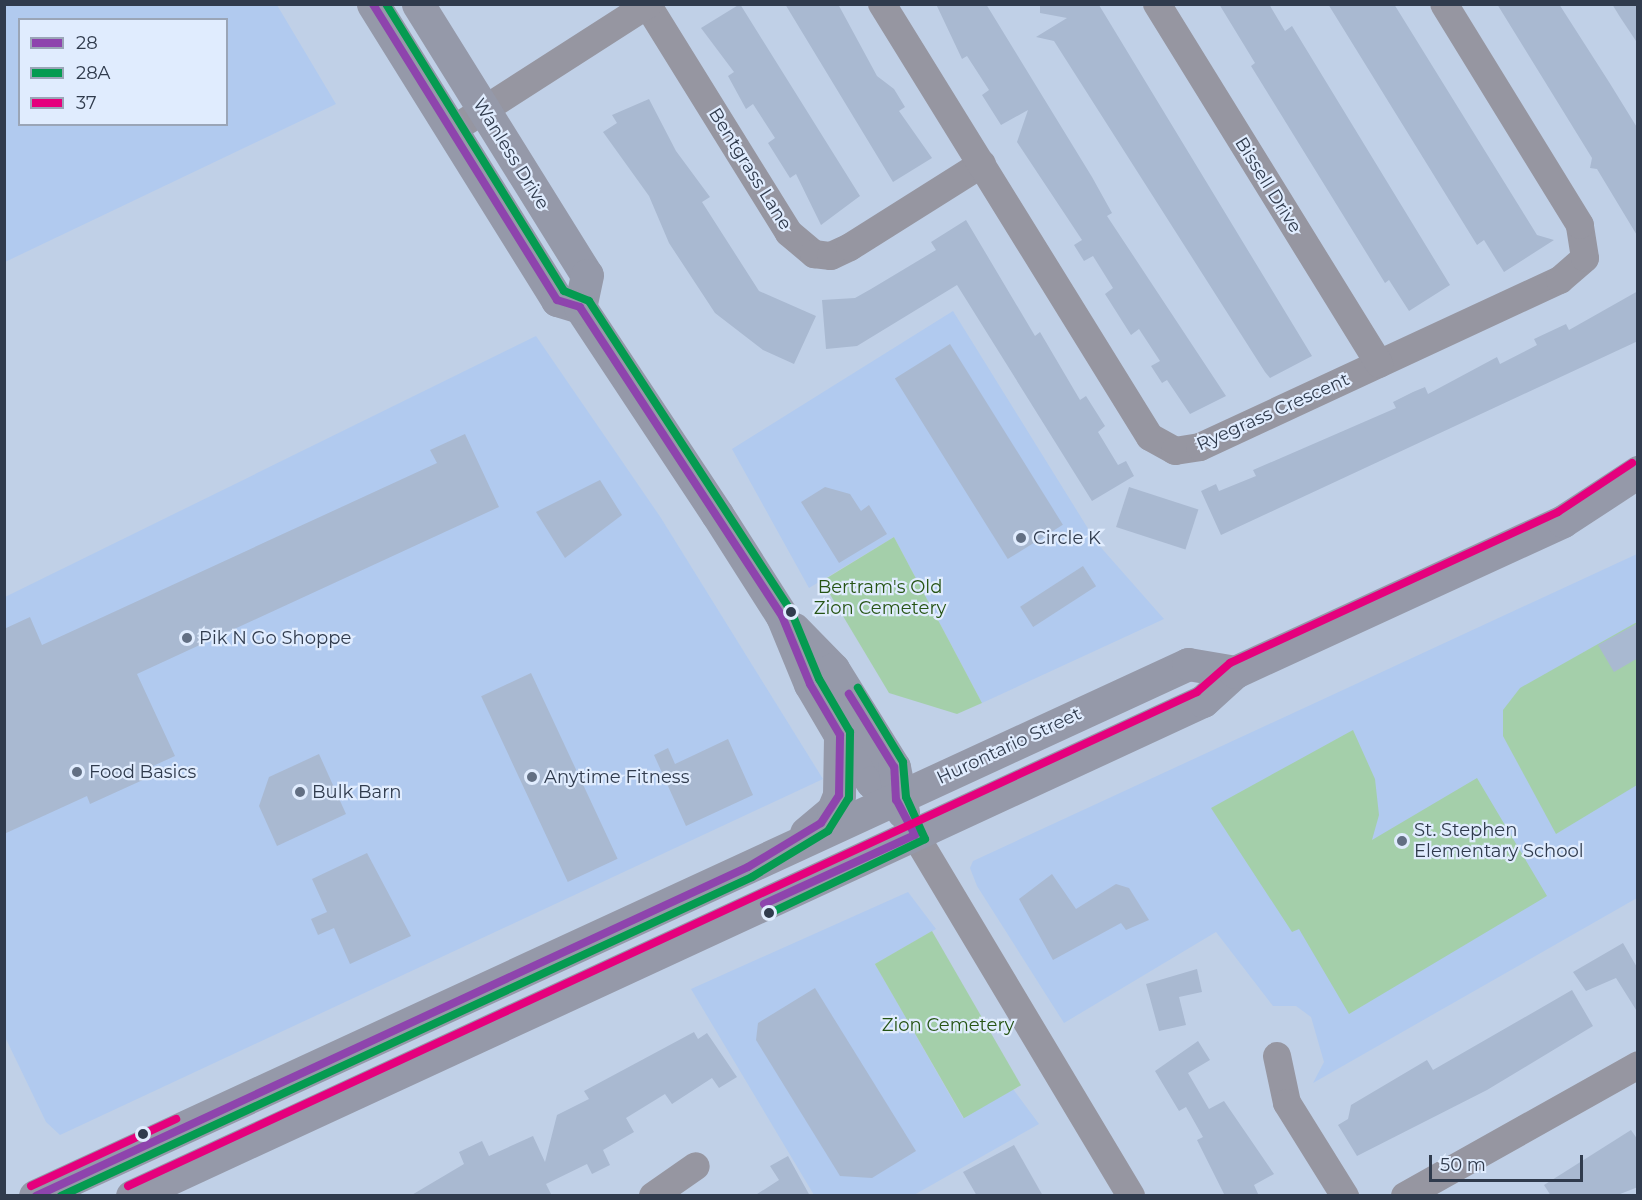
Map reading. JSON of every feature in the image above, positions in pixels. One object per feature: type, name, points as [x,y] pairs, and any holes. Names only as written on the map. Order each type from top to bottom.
[{"type":"main road","points":[[373,4],[557,300],[580,307],[782,616],[833,669],[894,767],[896,800]]},
{"type":"main road","name":"Wanless Drive","points":[[418,4],[587,275],[580,307]]},
{"type":"main road","points":[[132,1196],[1203,701],[1235,672],[1563,522],[1638,472]]},
{"type":"main road","points":[[782,616],[810,684],[840,735],[872,782],[896,800],[915,835]]},
{"type":"main road","name":"Hurontario Street","points":[[35,1196],[1188,664],[1235,672]]},
{"type":"main road","points":[[748,867],[833,810],[842,781],[840,735]]},
{"type":"street","name":"Ryegrass Crescent","points":[[882,4],[1150,437],[1175,451],[1200,447],[1560,280],[1585,258],[1580,225],[1443,4]]},
{"type":"street","name":"Bissell Drive","points":[[1157,4],[1379,364]]},
{"type":"street","points":[[451,131],[648,5]]},
{"type":"street","name":"Bentgrass Lane","points":[[648,5],[789,233],[814,254],[831,256],[850,246],[982,164]]},
{"type":"street","points":[[915,835],[1131,1196]]},
{"type":"street","points":[[1277,1056],[1287,1103],[1345,1196]]},
{"type":"street","points":[[1405,1196],[1638,1065]]},
{"type":"street","points":[[653,1196],[696,1166]]},
{"type":"shaded area","points":[[5,4],[277,5],[336,104],[5,262]]},
{"type":"shaded area","points":[[953,311],[1097,543],[1164,619],[982,703],[894,537],[809,588],[732,449]]},
{"type":"shaded area","points":[[536,336],[661,518],[823,779],[60,1135],[46,1122],[5,1037],[5,597]]},
{"type":"shaded area","name":"St. Stephen Elementary School","points":[[1637,554],[1637,898],[1313,1083],[1324,1062],[1311,1017],[1296,1006],[1273,1006],[1216,932],[1064,1023],[977,886],[970,868],[973,861]]},
{"type":"shaded area","points":[[908,892],[936,929],[875,964],[963,1118],[1013,1089],[1039,1124],[914,1195],[814,1195],[691,989]]},
{"type":"green space","name":"Bertram's Old Zion Cemetery","points":[[894,537],[982,703],[957,714],[889,693],[822,581]]},
{"type":"green space","points":[[1637,622],[1637,785],[1556,834],[1503,736],[1503,710],[1520,688]]},
{"type":"green space","points":[[1353,730],[1375,779],[1379,815],[1372,840],[1477,778],[1547,896],[1349,1014],[1299,929],[1292,932],[1211,808]]},
{"type":"green space","name":"Zion Cemetery","points":[[932,931],[1021,1085],[964,1118],[875,964]]},
{"type":"building","points":[[740,4],[860,196],[821,225],[796,174],[790,178],[768,143],[775,138],[753,104],[746,109],[728,76],[734,72],[701,28]]},
{"type":"building","points":[[785,4],[838,4],[877,76],[894,89],[905,107],[899,111],[932,158],[893,182]]},
{"type":"building","points":[[936,4],[986,4],[1092,177],[1112,213],[1107,216],[1226,396],[1190,414],[1167,380],[1162,383],[1151,366],[1160,361],[1139,329],[1131,335],[1105,294],[1113,288],[1093,256],[1084,261],[1074,245],[1082,240],[1017,142],[1028,110],[1001,125],[982,95],[989,90],[967,56],[962,59]]},
{"type":"building","points":[[1040,4],[1099,5],[1312,356],[1270,378],[1265,372],[1054,41],[1036,37],[1067,18],[1040,13]]},
{"type":"building","points":[[1219,4],[1269,4],[1285,31],[1292,26],[1450,285],[1409,311],[1389,280],[1385,283],[1251,66],[1255,63]]},
{"type":"building","points":[[1328,4],[1394,4],[1537,235],[1554,240],[1504,272],[1484,240],[1477,245]]},
{"type":"building","points":[[1497,4],[1559,4],[1638,129],[1638,237],[1597,169],[1590,168],[1592,158]]},
{"type":"building","points":[[1612,4],[1638,4],[1638,44],[1620,17]]},
{"type":"building","points":[[649,99],[676,151],[710,197],[702,202],[759,291],[816,316],[794,364],[763,350],[715,313],[669,243],[649,196],[603,132],[617,123],[612,115]]},
{"type":"building","points":[[966,220],[1035,336],[1040,332],[1080,400],[1086,396],[1105,426],[1098,432],[1118,465],[1126,461],[1134,476],[1092,501],[957,285],[857,346],[826,349],[822,300],[855,298],[936,250],[931,242]]},
{"type":"building","points":[[1638,291],[1638,341],[1221,535],[1201,491],[1216,484],[1219,491],[1256,476],[1253,470],[1396,408],[1393,402],[1413,392],[1425,387],[1428,394],[1497,357],[1500,364],[1537,345],[1534,339],[1566,324],[1569,330]]},
{"type":"building","points":[[950,344],[1063,525],[1008,559],[895,378]]},
{"type":"building","points":[[465,434],[499,507],[137,674],[175,756],[142,771],[145,779],[90,804],[87,796],[4,834],[4,629],[30,617],[42,645],[437,463],[430,450]]},
{"type":"building","points":[[600,480],[622,515],[565,558],[536,512]]},
{"type":"building","points":[[825,487],[850,494],[861,511],[869,505],[887,534],[839,563],[801,502]]},
{"type":"building","points":[[1129,487],[1198,510],[1185,550],[1116,527]]},
{"type":"building","points":[[1083,566],[1096,586],[1033,627],[1020,607]]},
{"type":"building","points":[[1638,623],[1638,658],[1614,672],[1598,645]]},
{"type":"building","points":[[531,673],[618,859],[568,882],[481,696]]},
{"type":"building","points":[[728,739],[753,795],[686,826],[654,755],[668,748],[675,764]]},
{"type":"building","name":"Bulk Barn","points":[[319,754],[346,814],[277,846],[259,806],[269,777]]},
{"type":"building","points":[[367,853],[411,936],[350,964],[334,928],[318,935],[311,919],[327,912],[312,879]]},
{"type":"building","points":[[1052,874],[1076,909],[1116,884],[1129,888],[1149,920],[1126,930],[1121,923],[1053,960],[1019,899]]},
{"type":"building","points":[[1623,943],[1638,969],[1638,1013],[1616,978],[1586,991],[1573,972]]},
{"type":"building","points":[[1197,969],[1202,992],[1179,997],[1186,1025],[1159,1031],[1146,984]]},
{"type":"building","points":[[815,988],[916,1151],[872,1178],[840,1176],[756,1040],[758,1023]]},
{"type":"building","points":[[1572,990],[1593,1026],[1487,1090],[1357,1156],[1338,1125],[1348,1119],[1351,1105],[1427,1060],[1433,1070]]},
{"type":"building","points":[[694,1032],[698,1039],[707,1033],[737,1077],[719,1088],[712,1078],[672,1104],[665,1094],[626,1118],[634,1132],[603,1150],[610,1165],[592,1174],[587,1164],[546,1184],[552,1196],[410,1196],[464,1164],[459,1152],[482,1141],[489,1156],[533,1136],[545,1162],[557,1115],[589,1099],[584,1091]]},
{"type":"building","points":[[1198,1041],[1210,1060],[1188,1073],[1209,1109],[1224,1101],[1274,1174],[1254,1185],[1259,1196],[1225,1196],[1197,1140],[1203,1137],[1186,1107],[1179,1111],[1155,1071]]},
{"type":"building","points":[[1631,1130],[1638,1140],[1638,1187],[1615,1196],[1551,1196],[1544,1185]]},
{"type":"building","points":[[1014,1145],[1043,1196],[977,1196],[963,1172]]},
{"type":"building","points":[[788,1156],[810,1196],[754,1196],[779,1180],[770,1166]]},
{"type":"transit line","name":"28","points":[[36,1196],[748,867],[821,823],[839,795],[840,735],[810,684],[782,616],[580,307],[557,300],[373,4]]},
{"type":"transit line","name":"28A","points":[[61,1196],[752,877],[828,831],[849,798],[850,732],[819,679],[791,611],[589,301],[564,291],[386,4]]},
{"type":"transit line","name":"37","points":[[128,1186],[1197,692],[1230,663],[1558,512],[1632,463]]},
{"type":"transit line","name":"28A","points":[[768,914],[925,839],[906,797],[903,762],[858,688]]},
{"type":"transit line","name":"28","points":[[764,904],[915,835],[896,800],[894,767],[849,694]]},
{"type":"transit line","name":"37","points":[[31,1186],[176,1119]]},
{"type":"place","name":"Circle K","points":[[1021,538]]},
{"type":"place","name":"Pik N Go Shoppe","points":[[187,638]]},
{"type":"place","name":"Food Basics","points":[[77,772]]},
{"type":"place","name":"Anytime Fitness","points":[[532,777]]},
{"type":"place","name":"Bulk Barn","points":[[300,792]]},
{"type":"place","name":"St. Stephen Elementary School","points":[[1402,841]]}]
